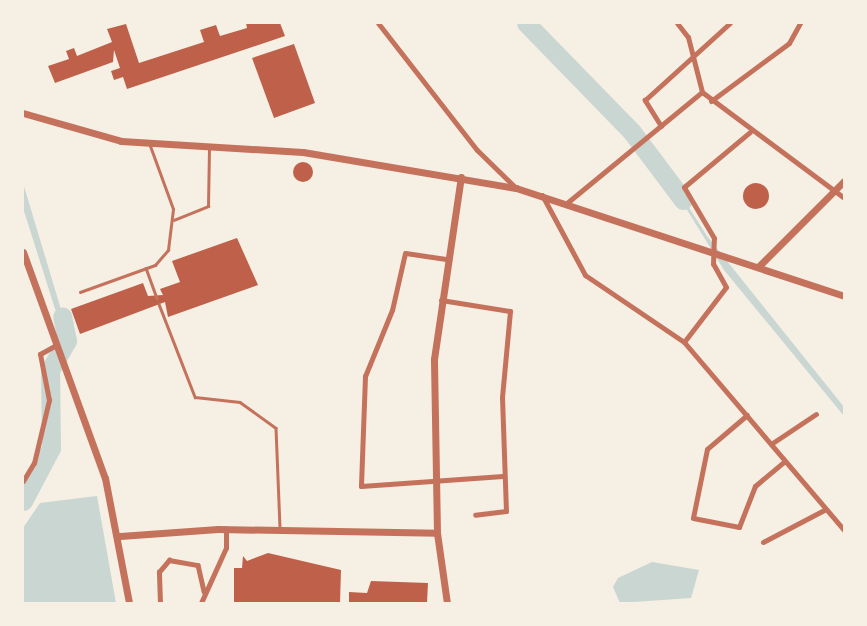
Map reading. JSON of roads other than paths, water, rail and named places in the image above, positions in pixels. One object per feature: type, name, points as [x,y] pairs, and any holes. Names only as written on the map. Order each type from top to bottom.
[{"type":"street","points":[[378,23],[477,150],[516,188]]},
{"type":"street","points":[[677,23],[694,56],[702,93],[750,132],[788,150],[844,198]]},
{"type":"street","points":[[661,126],[645,100],[730,23]]},
{"type":"street","points":[[711,101],[789,43],[800,23]]},
{"type":"street","points":[[568,202],[702,93]]},
{"type":"street","points":[[23,113],[68,129],[149,142],[303,152],[516,188],[568,202],[844,296]]},
{"type":"street","points":[[684,342],[726,287],[710,251],[714,238],[684,187],[750,132]]},
{"type":"street","points":[[447,603],[433,482],[441,300],[461,177]]},
{"type":"street","points":[[759,266],[844,181]]},
{"type":"street","points":[[542,195],[585,275],[684,342],[824,510],[844,530]]},
{"type":"street","points":[[23,252],[120,536],[129,603]]},
{"type":"street","points":[[446,259],[405,253],[393,310],[365,376],[361,486],[503,476]]},
{"type":"street","points":[[441,300],[510,311],[503,476],[506,511],[475,515]]},
{"type":"street","points":[[23,481],[34,463],[49,400],[40,354],[56,345]]},
{"type":"street","points":[[771,444],[816,414]]},
{"type":"street","points":[[747,415],[707,449],[693,518],[739,527],[755,486],[784,462]]},
{"type":"street","points":[[763,542],[824,510]]},
{"type":"street","points":[[120,536],[226,529],[437,533]]},
{"type":"street","points":[[201,603],[204,591],[222,558],[226,529]]},
{"type":"street","points":[[160,603],[159,572],[176,558],[198,565],[204,591]]},
{"type":"lane","points":[[80,292],[163,260],[174,220],[149,142]]},
{"type":"lane","points":[[174,220],[208,206],[209,146]]},
{"type":"lane","points":[[146,268],[157,298]]},
{"type":"lane","points":[[159,304],[195,397],[240,402],[276,428],[280,529]]},
{"type":"waterway","points":[[526,23],[632,132],[683,200]]},
{"type":"waterway","points":[[23,501],[51,448],[50,370],[67,341],[62,316]]}]
